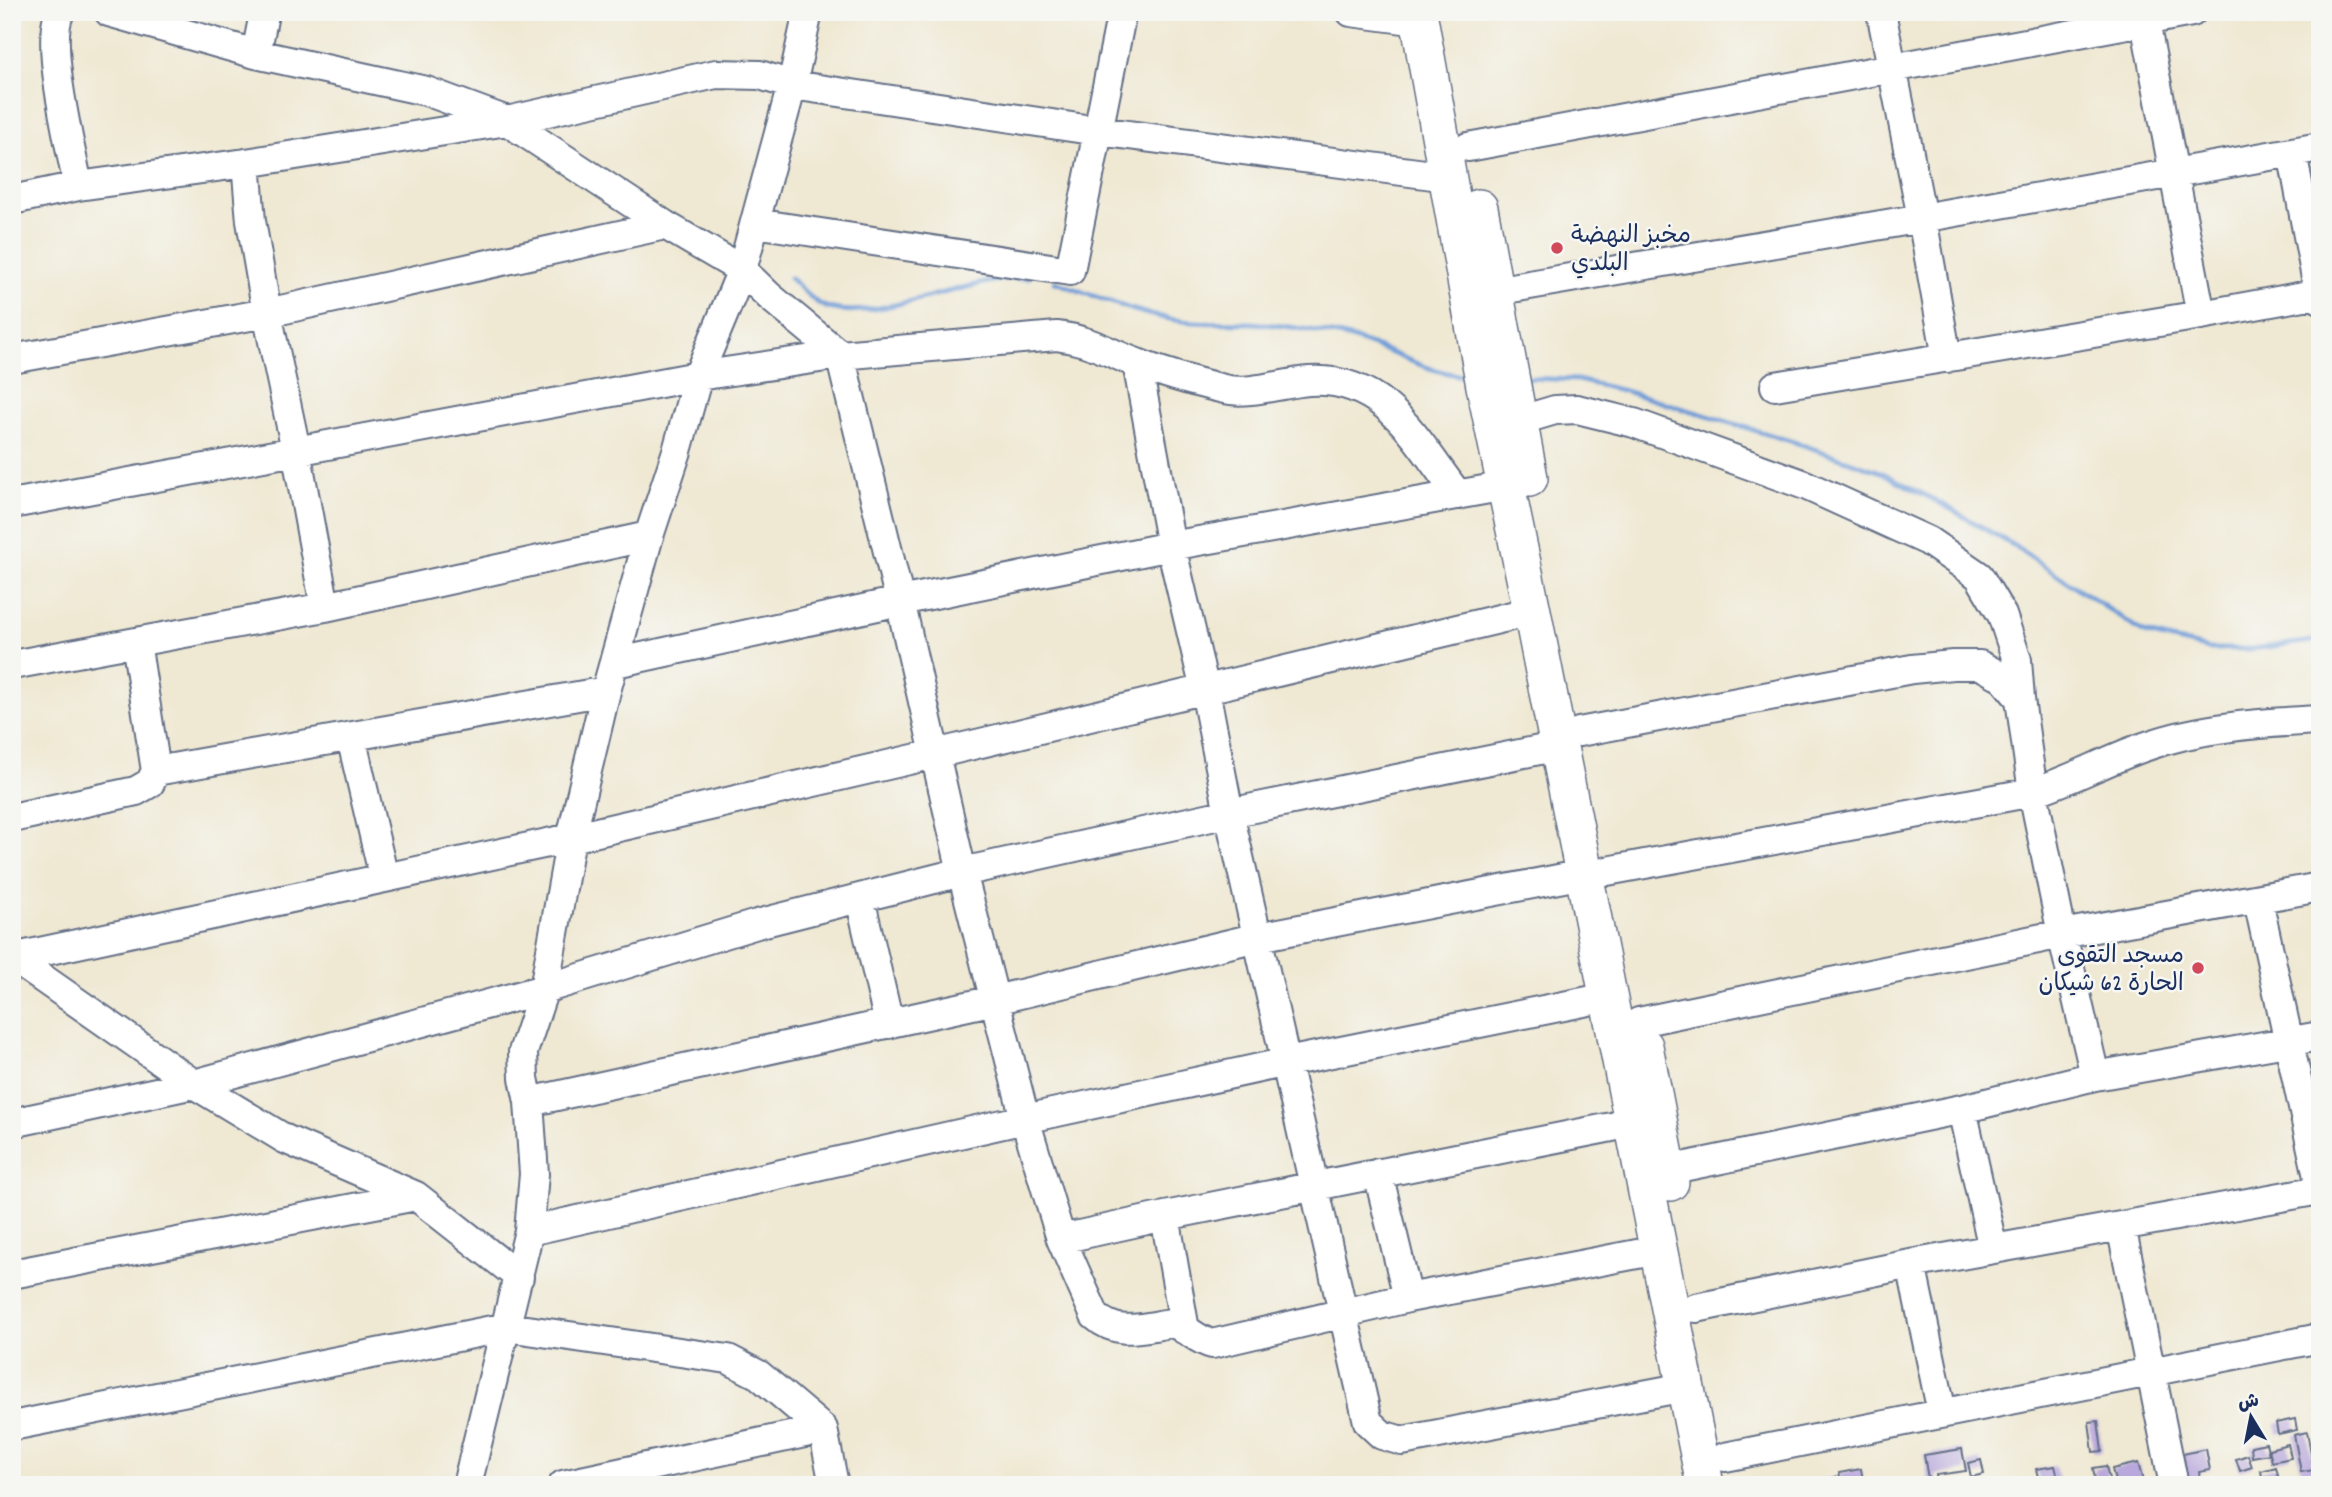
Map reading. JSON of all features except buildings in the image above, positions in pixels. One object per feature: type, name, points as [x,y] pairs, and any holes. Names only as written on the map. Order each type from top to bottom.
[{"type":"main road","points":[[1427,15],[1468,147],[1494,291],[1506,486],[1532,611],[1569,739]]},
{"type":"main road","points":[[1427,15],[1448,177],[1500,380],[1595,872],[1608,997],[1685,1387],[1720,1476]]},
{"type":"main road","points":[[1595,872],[1639,1022],[1696,1308],[1720,1476]]},
{"type":"street","points":[[61,12],[55,21],[54,57],[78,186]]},
{"type":"street","points":[[109,12],[256,54],[426,91],[507,121],[665,225],[742,270],[840,355],[962,872],[1025,1119],[1061,1239],[1095,1316],[1105,1325],[1117,1330],[1171,1323],[1212,1344],[1408,1298],[1658,1250]]},
{"type":"street","points":[[467,1485],[529,1231],[534,1174],[523,1052],[544,989],[571,838],[606,691],[649,536],[698,376],[742,270],[792,85],[808,12]]},
{"type":"street","points":[[755,223],[1070,271],[1122,12]]},
{"type":"street","points":[[1351,12],[1427,15]]},
{"type":"street","points":[[1881,12],[1947,358]]},
{"type":"street","points":[[1468,147],[2192,12]]},
{"type":"street","points":[[256,54],[266,13]]},
{"type":"street","points":[[2145,22],[2201,316]]},
{"type":"street","points":[[12,200],[78,186],[246,163],[507,121],[716,74],[760,75],[792,85],[1098,131],[1448,177]]},
{"type":"street","points":[[1494,291],[2320,147]]},
{"type":"street","points":[[1775,386],[2320,295],[2292,152]]},
{"type":"street","points":[[246,163],[251,221],[267,313],[325,607]]},
{"type":"street","points":[[12,359],[267,313],[665,225]]},
{"type":"street","points":[[12,504],[698,376],[840,355],[1057,336],[1080,339],[1137,363],[1227,390],[1246,391],[1311,381],[1341,383],[1364,391],[1382,401],[1402,419],[1458,495]]},
{"type":"street","points":[[1137,363],[1171,546],[1205,690],[1229,813],[1368,1422],[1382,1435],[1402,1441],[1685,1387]]},
{"type":"street","points":[[1500,380],[1555,410],[1577,409],[1634,423],[1805,485],[1928,541],[1979,576],[2002,615],[2017,660],[2033,792],[2095,1076]]},
{"type":"street","points":[[615,663],[1171,546],[1506,486]]},
{"type":"street","points":[[12,665],[325,607],[649,536]]},
{"type":"street","points":[[13,957],[571,838],[1532,611]]},
{"type":"street","points":[[12,818],[136,791],[150,783],[156,771],[136,642]]},
{"type":"street","points":[[12,1124],[194,1084],[544,989],[757,924],[962,872],[1569,739],[1846,681],[1953,665],[1980,665],[2002,677],[2020,699]]},
{"type":"street","points":[[156,771],[606,691]]},
{"type":"street","points":[[529,1102],[889,1024],[1258,937],[2033,792],[2073,778],[2146,746],[2196,733],[2259,723],[2320,720]]},
{"type":"street","points":[[351,737],[384,878]]},
{"type":"street","points":[[1639,1022],[2062,934],[2320,887]]},
{"type":"street","points":[[860,898],[889,1024]]},
{"type":"street","points":[[1696,1308],[1911,1264],[2320,1188],[2258,900]]},
{"type":"street","points":[[13,957],[194,1084],[285,1139],[416,1195],[519,1277]]},
{"type":"street","points":[[529,1231],[1287,1062],[1608,997]]},
{"type":"street","points":[[1668,1170],[1962,1109],[2095,1076],[2320,1036]]},
{"type":"street","points":[[1962,1109],[1993,1249]]},
{"type":"street","points":[[1061,1239],[1632,1122]]},
{"type":"street","points":[[1378,1173],[1408,1298]]},
{"type":"street","points":[[12,1274],[416,1195]]},
{"type":"street","points":[[1165,1216],[1185,1330]]},
{"type":"street","points":[[2121,1226],[2174,1485]]},
{"type":"street","points":[[1911,1264],[1942,1413]]},
{"type":"street","points":[[12,1426],[507,1327],[728,1359],[759,1375],[823,1429],[834,1485]]},
{"type":"street","points":[[1720,1476],[1942,1413],[2320,1338]]},
{"type":"street","points":[[563,1485],[823,1429]]},
{"type":"waterway","points":[[790,278],[818,303],[837,310],[888,306],[978,284],[1028,278]]},
{"type":"waterway","points":[[1055,282],[1133,310],[1166,318],[1263,324],[1342,336],[1420,365],[1468,376]]},
{"type":"waterway","points":[[1524,378],[1577,380],[1625,391],[1797,443],[1881,472],[2011,544],[2144,633],[2209,649],[2251,649],[2320,640]]},
{"type":"place","name":"مخبز النهضة البلدي","points":[[1557,248]]},
{"type":"place","name":"مسجد التقوى الحارة 62 شيكان","points":[[2198,968]]}]
